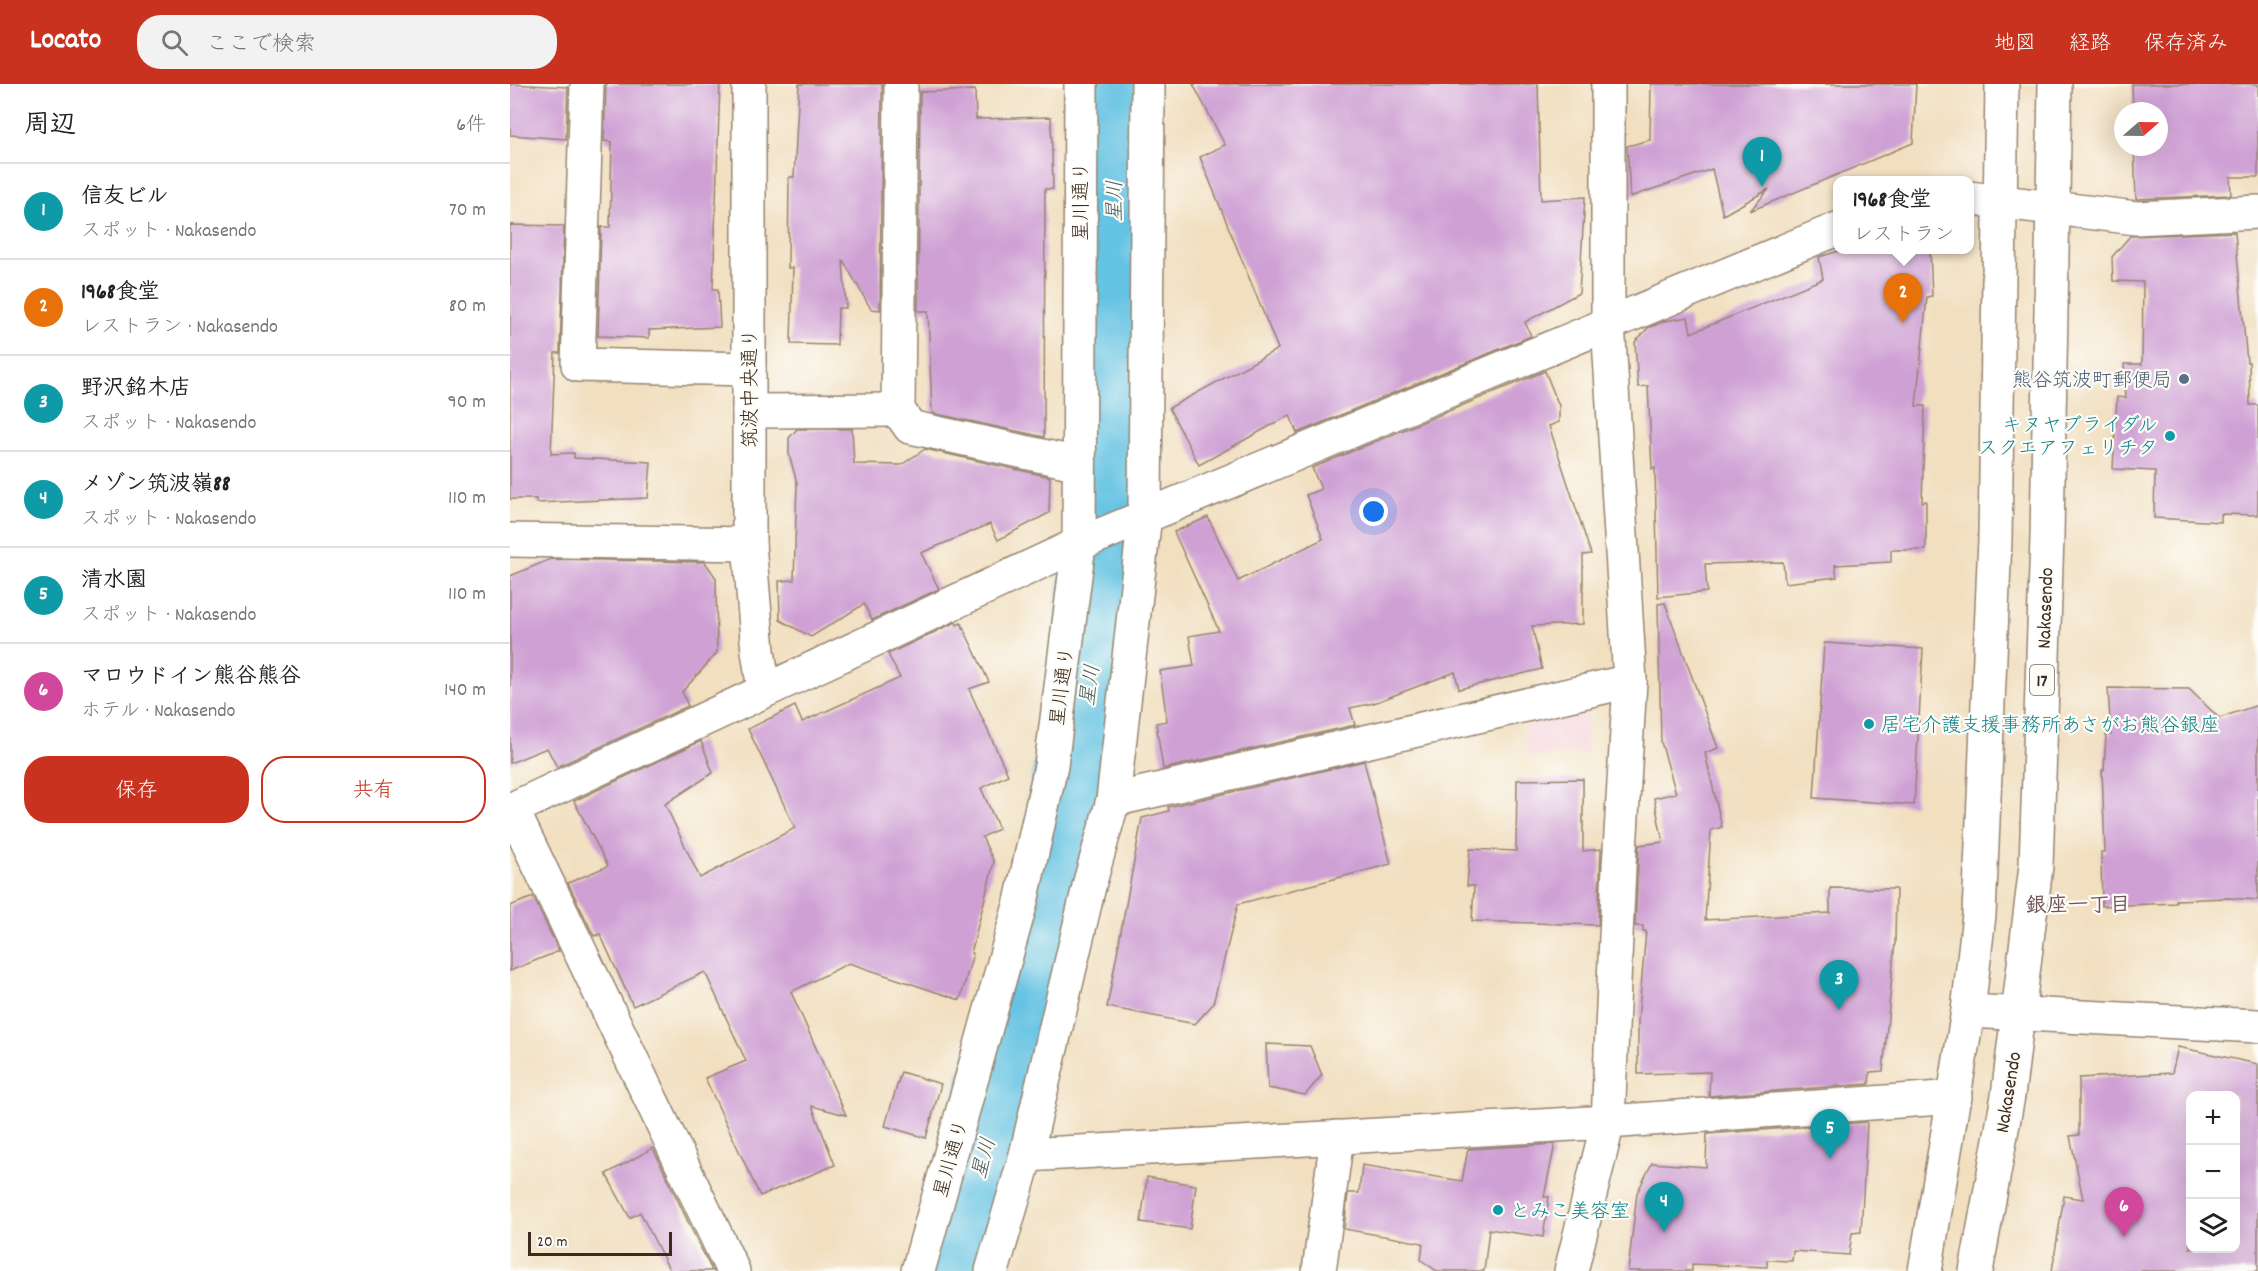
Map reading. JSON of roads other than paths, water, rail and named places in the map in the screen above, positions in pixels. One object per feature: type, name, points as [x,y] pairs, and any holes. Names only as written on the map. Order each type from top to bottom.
[{"type":"main road","points":[[587,84],[578,365],[749,369]]},
{"type":"main road","name":"筑波中央通り","points":[[750,84],[749,544],[758,651],[764,690]]},
{"type":"main road","points":[[901,84],[898,410],[910,427],[1079,464]]},
{"type":"main road","name":"星川通り","points":[[918,1271],[1021,902],[1051,766],[1078,544],[1081,84]]},
{"type":"main road","points":[[992,1271],[1026,1155],[1090,882],[1113,800],[1145,515],[1148,84]]},
{"type":"main road","points":[[1571,1271],[1608,1122],[1618,879],[1630,681],[1608,323],[1608,84]]},
{"type":"main road","points":[[1925,1271],[1968,1011],[1979,915],[1995,550],[1984,200],[2002,84]]},
{"type":"main road","name":"Nakasendo","points":[[1976,1271],[2008,1096],[2036,866],[2047,537],[2055,84]]},
{"type":"main road","points":[[1984,200],[2136,218],[2258,212]]},
{"type":"main road","points":[[733,1271],[511,809],[1078,544],[1833,231]]},
{"type":"main road","points":[[749,411],[898,410]]},
{"type":"main road","points":[[510,540],[749,544]]},
{"type":"main road","points":[[1113,800],[1630,681]]},
{"type":"main road","points":[[1968,1011],[2258,1026]]},
{"type":"main road","points":[[1026,1155],[1608,1122],[1955,1096]]},
{"type":"main road","points":[[1319,1271],[1337,1137]]},
{"type":"waterway","name":"星川","points":[[952,1271],[1064,859],[1112,519],[1115,84]]},
{"type":"place","name":"信友ビル","points":[[1762,187]]},
{"type":"place","name":"1968食堂","points":[[1903,323]]},
{"type":"place","name":"熊谷筑波町郵便局","points":[[2184,379]]},
{"type":"place","name":"キヌヤブライダル スクエアフェリチタ","points":[[2170,436]]},
{"type":"place","name":"居宅介護支援事務所あさがお熊谷銀座","points":[[1869,724]]},
{"type":"place","name":"野沢銘木店","points":[[1839,1010]]},
{"type":"place","name":"清水園","points":[[1830,1159]]},
{"type":"place","name":"とみこ美容室","points":[[1498,1210]]},
{"type":"place","name":"メゾン筑波嶺88","points":[[1664,1232]]},
{"type":"place","name":"マロウドイン熊谷熊谷","points":[[2124,1237]]},
{"type":"district","name":"銀座一丁目","points":[[2078,904]]}]
